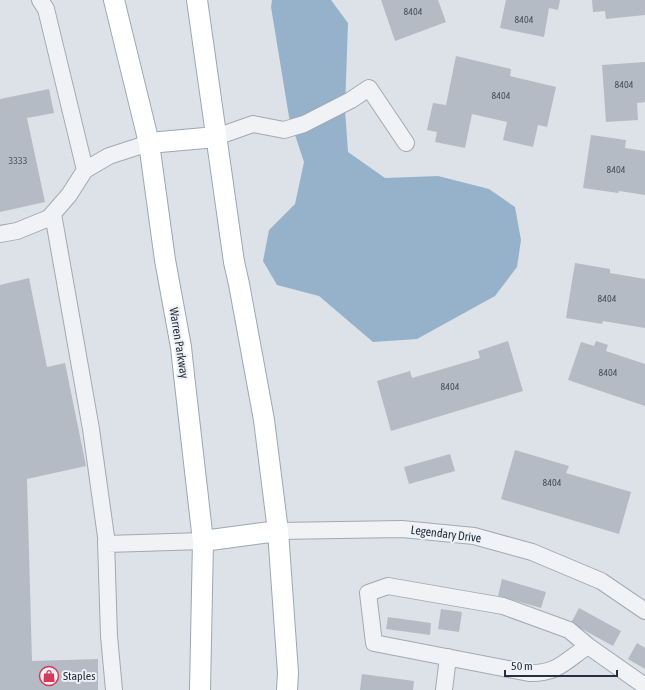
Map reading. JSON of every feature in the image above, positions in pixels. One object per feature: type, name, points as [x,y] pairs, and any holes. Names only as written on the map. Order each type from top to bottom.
[{"type":"main road","name":"Warren Parkway","points":[[114,0],[149,144],[165,260],[181,347],[204,541],[200,690]]},
{"type":"main road","points":[[197,0],[234,262],[265,425],[278,531],[288,673],[287,690]]},
{"type":"main road","points":[[149,144],[216,137]]},
{"type":"main road","points":[[204,541],[278,531]]},
{"type":"street","points":[[40,0],[46,10],[86,170]]},
{"type":"street","points":[[216,137],[252,124],[284,130],[304,124],[351,100],[369,88],[406,143]]},
{"type":"street","points":[[0,234],[17,231],[49,218],[69,195],[86,170],[109,156],[149,144]]},
{"type":"street","points":[[53,214],[91,429],[106,541],[109,636],[114,690]]},
{"type":"street","name":"Legendary Drive","points":[[278,531],[402,529],[474,536],[532,552],[601,581],[645,611]]},
{"type":"street","points":[[106,541],[107,544],[204,541]]},
{"type":"street","points":[[588,646],[551,671],[529,673],[374,643],[368,593],[388,586],[503,606],[569,630],[588,646],[645,686]]},
{"type":"street","points":[[444,690],[448,657]]},
{"type":"water","points":[[272,0],[331,0],[348,23],[345,109],[348,152],[385,178],[438,176],[489,189],[515,207],[521,240],[517,267],[495,296],[417,339],[373,342],[319,296],[277,285],[263,261],[269,230],[295,204],[304,162],[289,117],[271,7]]},
{"type":"building","points":[[381,0],[438,0],[446,22],[395,41]]},
{"type":"building","points":[[506,0],[560,0],[558,10],[549,8],[544,37],[500,28]]},
{"type":"building","points":[[592,0],[645,0],[645,15],[606,19],[605,11],[593,12]]},
{"type":"building","points":[[456,56],[511,69],[510,76],[556,87],[547,127],[538,125],[533,147],[503,140],[507,122],[472,114],[465,148],[435,142],[437,132],[427,130],[433,103],[446,105]]},
{"type":"building","points":[[645,62],[645,102],[637,103],[638,120],[606,122],[602,65]]},
{"type":"building","points":[[49,89],[54,113],[27,118],[45,202],[0,212],[0,99]]},
{"type":"building","points":[[591,135],[626,140],[625,148],[645,151],[645,195],[583,188]]},
{"type":"building","points":[[575,263],[610,269],[610,273],[645,279],[645,328],[603,321],[602,324],[566,318]]},
{"type":"building","points":[[29,278],[47,367],[65,363],[86,466],[27,479],[32,661],[98,659],[98,690],[0,690],[0,285]]},
{"type":"building","points":[[508,341],[523,391],[391,431],[377,381],[410,371],[412,378],[480,358],[478,351]]},
{"type":"building","points":[[596,341],[608,345],[606,351],[645,364],[645,406],[568,380],[581,342],[594,346]]},
{"type":"building","points":[[515,450],[569,466],[566,473],[631,492],[619,534],[501,499]]},
{"type":"building","points":[[450,454],[455,471],[409,484],[404,467]]},
{"type":"building","points":[[502,579],[546,592],[541,608],[498,596]]},
{"type":"building","points":[[579,608],[621,631],[613,646],[571,623]]},
{"type":"building","points":[[441,609],[462,612],[459,632],[438,629]]},
{"type":"building","points":[[388,617],[431,623],[430,635],[386,629]]},
{"type":"building","points":[[637,643],[645,648],[645,669],[628,659]]},
{"type":"building","points":[[362,674],[414,681],[413,690],[360,690]]},
{"type":"place","name":"Staples","points":[[49,676]]}]
